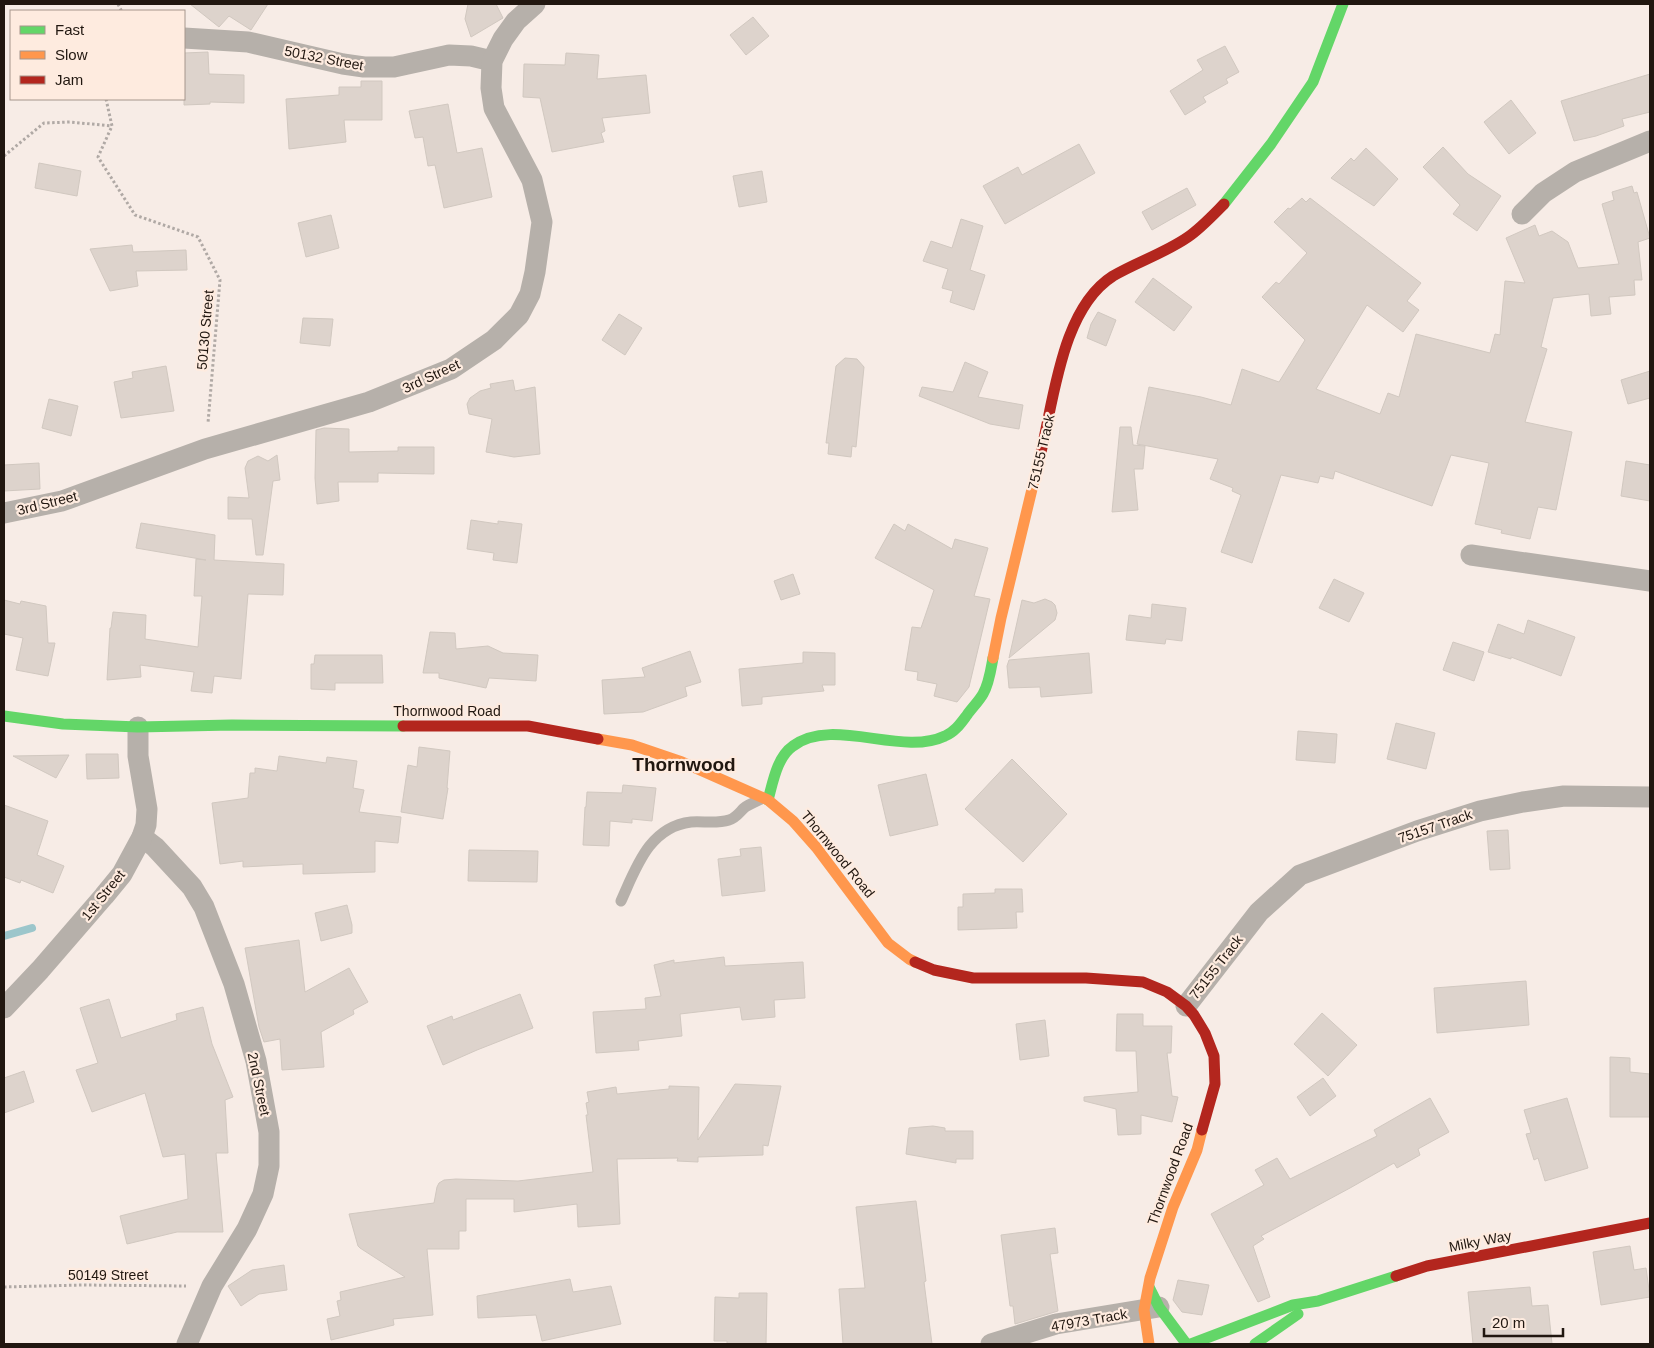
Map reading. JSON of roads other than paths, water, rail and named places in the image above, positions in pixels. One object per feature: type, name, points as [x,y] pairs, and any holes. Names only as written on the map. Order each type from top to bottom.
[{"type":"street","name":"3rd Street","points":[[4,513],[62,501],[206,449],[369,402],[451,369],[494,340],[519,315],[530,294],[536,272],[542,222],[532,180],[494,108],[491,88],[492,62],[503,39],[516,20],[535,4]]},
{"type":"street","name":"75155 Track","points":[[765,799],[779,763],[792,746],[809,738],[838,734],[898,742],[929,741],[946,736],[958,727],[984,694],[1044,441],[1058,372],[1086,302],[1112,277],[1187,238],[1226,202],[1271,144],[1313,82],[1343,4]]},
{"type":"street","name":"50132 Street","points":[[185,38],[248,42],[364,67],[394,67],[449,55],[471,56],[492,62]]},
{"type":"street","points":[[1522,214],[1543,193],[1575,172],[1650,141]]},
{"type":"street","points":[[1471,555],[1650,581]]},
{"type":"street","name":"Thornwood Road","points":[[4,716],[64,724],[138,728],[232,726],[528,726],[632,745],[682,762],[765,799],[793,821],[816,847],[888,943],[909,959],[934,970],[973,978],[1086,978],[1143,982],[1167,992],[1186,1006],[1205,1033],[1214,1056],[1215,1084],[1197,1150],[1173,1207],[1150,1278],[1152,1308],[1149,1344]]},
{"type":"street","name":"1st Street","points":[[4,1008],[40,970],[122,874],[142,837],[146,825],[147,809],[138,756],[138,728]]},
{"type":"street","name":"75157 Track","points":[[1247,928],[1259,912],[1300,875],[1417,831],[1480,811],[1564,796],[1650,797]]},
{"type":"street","name":"2nd Street","points":[[142,837],[155,847],[192,887],[204,907],[234,984],[256,1061],[269,1132],[268,1166],[263,1194],[247,1230],[212,1286],[187,1344]]},
{"type":"street","name":"75155 Track","points":[[1186,1006],[1247,928]]},
{"type":"street","name":"Milky Way","points":[[1185,1343],[1293,1305],[1318,1301],[1427,1266],[1650,1223]]},
{"type":"street","name":"Milky Way","points":[[1255,1344],[1318,1301]]},
{"type":"street","name":"Thornwood Road","points":[[1152,1308],[1185,1343]]},
{"type":"street","name":"47973 Track","points":[[990,1344],[1056,1324],[1152,1308]]},
{"type":"lane","points":[[621,901],[641,856],[652,842],[666,830],[685,823],[731,820],[745,808],[765,799]]},
{"type":"waterway","points":[[4,936],[32,928]]},
{"type":"district","name":"Thornwood","points":[[684,764]]}]
